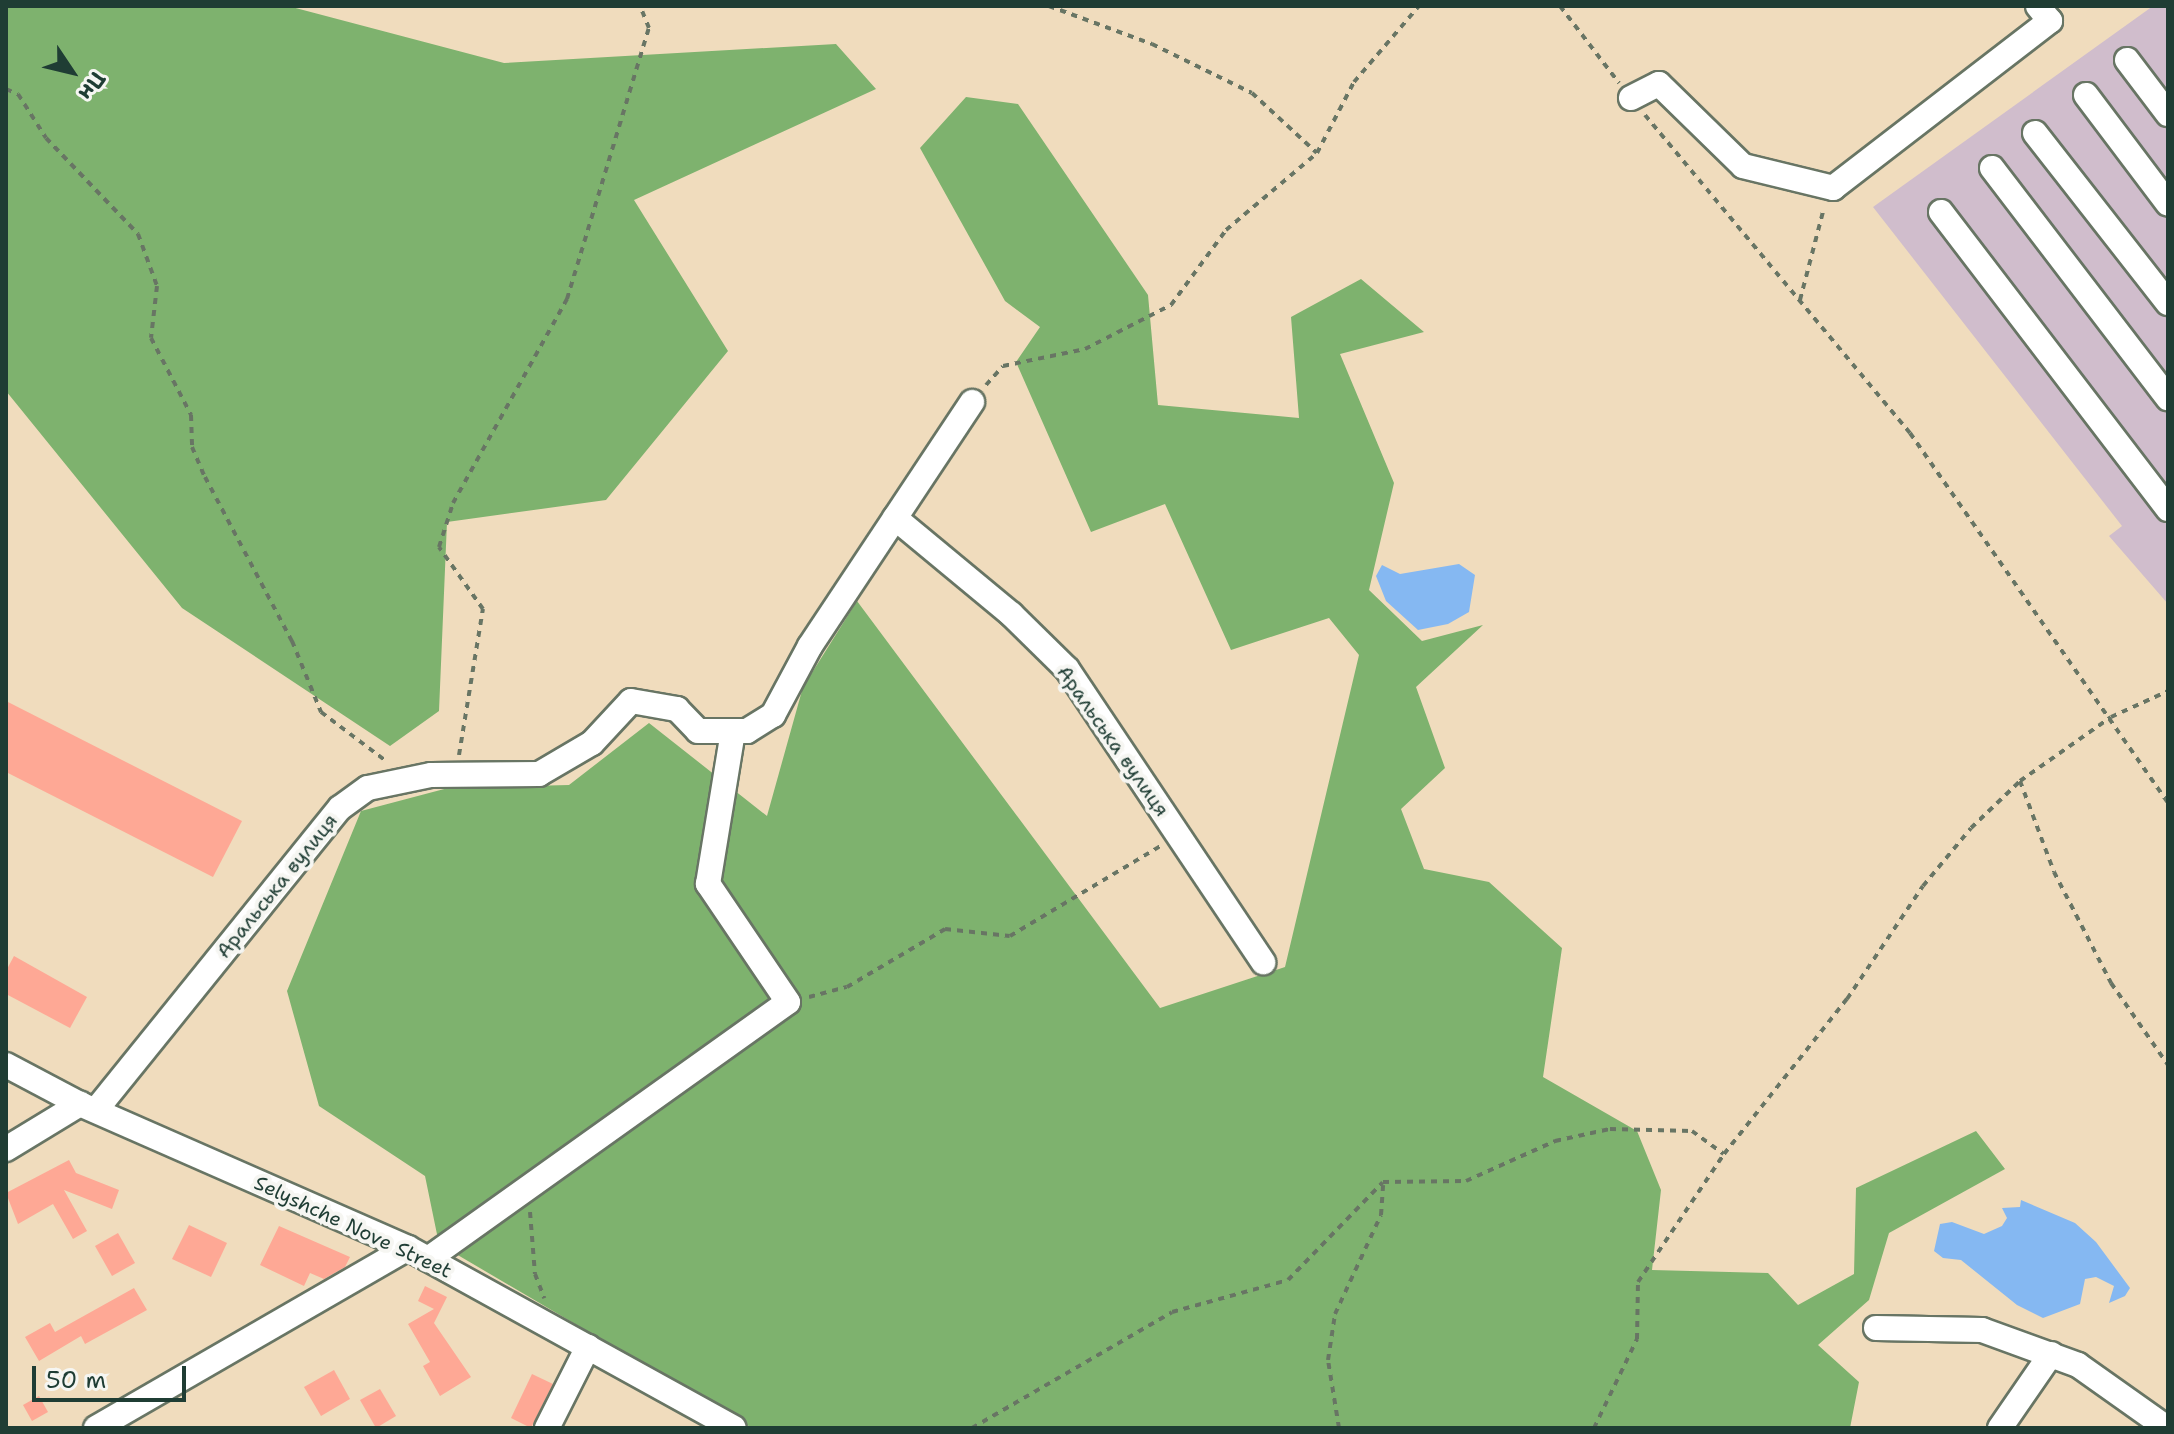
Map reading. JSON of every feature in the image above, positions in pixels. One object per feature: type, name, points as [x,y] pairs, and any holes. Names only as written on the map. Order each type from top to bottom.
[{"type":"street","points":[[1631,98],[1659,84],[1743,166],[1833,188],[2044,14]]},
{"type":"street","points":[[2127,60],[2168,114]]},
{"type":"street","points":[[2086,95],[2168,204]]},
{"type":"street","points":[[2035,133],[2168,303]]},
{"type":"street","points":[[1992,168],[2168,398]]},
{"type":"street","points":[[1941,212],[2168,509]]},
{"type":"street","name":"Аральська вулиця","points":[[6,1149],[88,1107],[340,808],[368,788],[456,773],[539,774],[592,743],[631,701],[677,709],[698,731],[747,731],[773,715],[810,646],[972,402]]},
{"type":"street","name":"Аральська вулиця","points":[[895,518],[1011,614],[1067,669],[1263,962]]},
{"type":"street","points":[[96,1428],[418,1254],[528,1188],[788,1002],[708,884],[733,732]]},
{"type":"street","name":"Selyshche Nove Street","points":[[6,1065],[88,1107],[418,1254],[734,1428]]},
{"type":"street","points":[[1876,1328],[1982,1330],[2078,1365],[2167,1428]]},
{"type":"street","points":[[547,1428],[588,1347]]},
{"type":"street","points":[[2000,1428],[2051,1354]]},
{"type":"path","points":[[456,773],[483,609],[439,547],[453,503],[567,299],[649,28],[640,6]]},
{"type":"path","points":[[1049,6],[1152,44],[1252,93],[1317,153]]},
{"type":"path","points":[[972,402],[1003,366],[1085,349],[1171,305],[1226,230],[1317,153],[1354,82],[1419,6]]},
{"type":"path","points":[[1560,6],[1631,98],[1910,433],[2111,717],[2168,803]]},
{"type":"path","points":[[6,89],[18,94],[46,138],[138,234],[157,286],[151,338],[191,415],[192,447],[292,641],[321,712],[414,778]]},
{"type":"path","points":[[1800,301],[1818,220],[1833,188]]},
{"type":"path","points":[[1594,1428],[1637,1339],[1638,1282],[1724,1154],[1847,999],[1923,886],[1971,828],[2020,781],[2111,717],[2168,691]]},
{"type":"path","points":[[2020,781],[2054,872],[2111,983],[2168,1065]]},
{"type":"path","points":[[788,1002],[847,987],[945,929],[1010,936],[1178,835]]},
{"type":"path","points":[[972,1428],[1172,1312],[1288,1280],[1383,1182],[1466,1181],[1555,1141],[1610,1129],[1692,1131],[1724,1154]]},
{"type":"path","points":[[1339,1428],[1328,1360],[1335,1314],[1381,1215],[1383,1182]]},
{"type":"path","points":[[528,1188],[535,1274],[557,1330]]},
{"type":"shaded area","points":[[2153,6],[2168,6],[2168,604],[2109,536],[2122,526],[1873,207]]},
{"type":"green space","points":[[6,6],[288,6],[504,63],[836,44],[876,89],[634,200],[728,351],[606,500],[447,522],[439,711],[390,746],[182,608],[6,391]]},
{"type":"green space","points":[[966,97],[1018,104],[1148,295],[1158,405],[1299,418],[1291,317],[1361,279],[1424,332],[1340,354],[1394,483],[1369,590],[1422,641],[1483,625],[1416,687],[1445,768],[1401,809],[1424,869],[1489,882],[1562,948],[1543,1077],[1637,1131],[1661,1190],[1652,1270],[1768,1273],[1798,1305],[1854,1274],[1856,1188],[1976,1131],[2005,1169],[1889,1233],[1869,1300],[1818,1345],[1859,1382],[1850,1428],[752,1428],[439,1244],[425,1176],[319,1106],[287,991],[361,811],[448,788],[569,785],[649,723],[767,816],[803,687],[857,601],[1160,1008],[1285,967],[1359,655],[1329,618],[1231,650],[1165,504],[1091,532],[1016,362],[1040,327],[1005,301],[920,148]]},
{"type":"water","points":[[1459,564],[1475,575],[1469,612],[1448,624],[1418,630],[1386,601],[1376,576],[1382,565],[1400,574]]},
{"type":"water","points":[[2021,1200],[2075,1223],[2096,1242],[2130,1288],[2125,1296],[2109,1303],[2114,1286],[2096,1277],[2085,1279],[2080,1304],[2043,1318],[2017,1305],[1961,1260],[1943,1258],[1934,1251],[1940,1224],[1952,1222],[1984,1234],[2002,1226],[2007,1218],[2002,1208],[2020,1207]]},
{"type":"building","points":[[6,701],[242,821],[213,877],[6,772]]},
{"type":"building","points":[[14,956],[87,997],[70,1028],[6,994],[6,971]]},
{"type":"building","points":[[69,1160],[76,1173],[119,1190],[112,1209],[64,1190],[87,1231],[73,1239],[53,1204],[18,1224],[6,1193]]},
{"type":"building","points":[[189,1225],[227,1243],[211,1277],[172,1259]]},
{"type":"building","points":[[279,1226],[350,1257],[345,1267],[324,1279],[310,1273],[304,1286],[260,1265]]},
{"type":"building","points":[[118,1233],[135,1263],[112,1276],[95,1246]]},
{"type":"building","points":[[425,1286],[447,1297],[434,1323],[471,1377],[440,1396],[423,1366],[430,1362],[408,1324],[434,1309],[418,1301]]},
{"type":"building","points":[[134,1288],[147,1310],[85,1344],[81,1336],[39,1361],[25,1337],[50,1323],[55,1332]]},
{"type":"building","points":[[334,1370],[350,1399],[321,1416],[304,1387]]},
{"type":"building","points":[[532,1374],[553,1384],[531,1428],[511,1418]]},
{"type":"building","points":[[380,1389],[396,1416],[376,1428],[360,1400]]},
{"type":"building","points":[[39,1396],[48,1412],[32,1421],[23,1405]]}]
